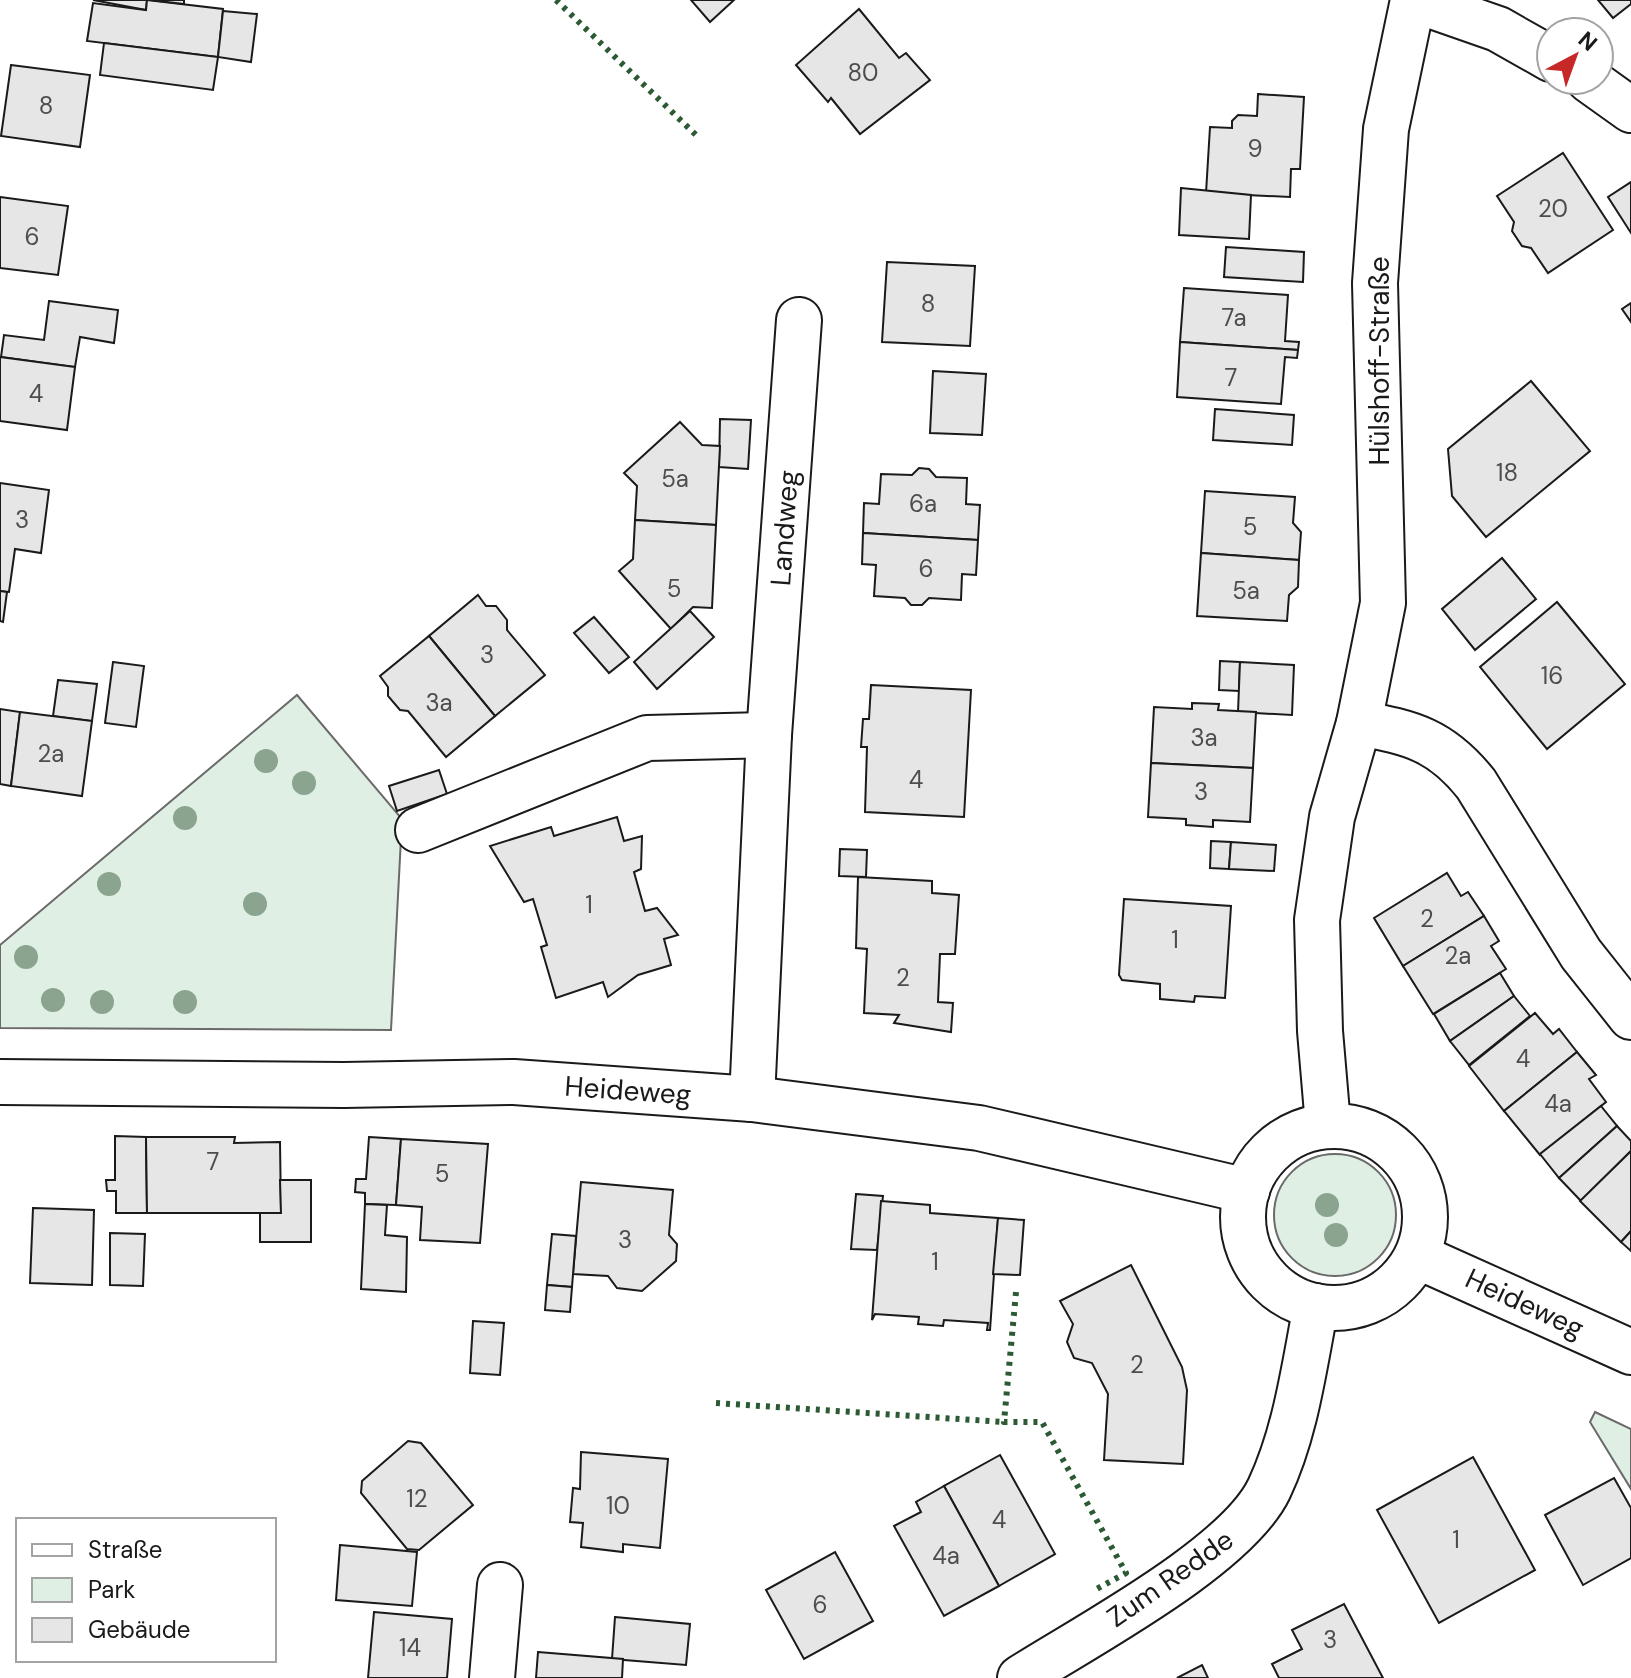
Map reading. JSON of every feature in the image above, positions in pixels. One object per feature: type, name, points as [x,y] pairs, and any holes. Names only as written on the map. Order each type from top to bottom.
[{"type":"street","name":"Hülshoff-Straße","points":[[1328,1125],[1320,1031],[1317,920],[1332,817],[1359,723],[1383,603],[1375,283],[1386,129],[1414,0],[1498,29],[1535,50]]},
{"type":"street","points":[[1611,96],[1631,110]]},
{"type":"street","name":"Landweg","points":[[752,1099],[769,735],[799,320]]},
{"type":"street","points":[[1359,723],[1406,731],[1436,744],[1458,761],[1476,784],[1581,954],[1631,1017]]},
{"type":"street","points":[[418,830],[647,738],[769,735]]},
{"type":"street","name":"Heideweg","points":[[0,1082],[344,1085],[514,1082],[752,1099],[979,1128],[1247,1191]]},
{"type":"street","points":[[1328,1125],[1354,1128],[1380,1137],[1401,1155],[1417,1177],[1425,1202],[1425,1229],[1417,1256],[1400,1281],[1375,1299],[1347,1307],[1316,1306],[1288,1296],[1265,1276],[1249,1250],[1243,1221],[1247,1191],[1258,1166],[1276,1145],[1301,1132],[1328,1125]]},
{"type":"street","name":"Heideweg","points":[[1417,1256],[1631,1352]]},
{"type":"street","name":"Zum Redde","points":[[1020,1678],[1202,1562],[1241,1529],[1269,1490],[1287,1440],[1316,1306]]},
{"type":"street","points":[[492,1678],[500,1585]]},
{"type":"green space","points":[[297,695],[402,819],[391,1030],[0,1028],[0,945]]},
{"type":"green space","points":[[1335,1154],[1358,1159],[1378,1172],[1391,1192],[1396,1215],[1391,1238],[1378,1258],[1358,1271],[1335,1276],[1312,1271],[1292,1258],[1279,1238],[1274,1215],[1279,1192],[1292,1172],[1312,1159]]},
{"type":"green space","points":[[1595,1412],[1631,1429],[1631,1489],[1590,1422]]},
{"type":"building","points":[[93,0],[147,0],[146,10]]},
{"type":"building","points":[[147,0],[223,9],[218,57],[87,41],[93,3],[146,10]]},
{"type":"building","points":[[150,0],[184,0],[184,4]]},
{"type":"building","points":[[691,0],[734,0],[710,22]]},
{"type":"building","points":[[1598,0],[1631,0],[1631,4],[1611,16]]},
{"type":"building","points":[[859,9],[899,58],[906,53],[930,80],[860,134],[831,98],[828,102],[796,65]]},
{"type":"building","points":[[223,11],[257,14],[251,62],[218,57]]},
{"type":"building","points":[[104,43],[218,57],[213,90],[100,75]]},
{"type":"building","points":[[11,65],[90,75],[80,147],[1,136]]},
{"type":"building","points":[[1258,94],[1304,97],[1300,169],[1291,169],[1290,197],[1206,193],[1210,127],[1232,128],[1232,121],[1238,115],[1257,116]]},
{"type":"building","points":[[1563,153],[1613,230],[1548,273],[1531,248],[1522,246],[1512,231],[1514,222],[1497,196]]},
{"type":"building","points":[[1631,182],[1631,233],[1608,197]]},
{"type":"building","points":[[1181,188],[1251,195],[1249,239],[1179,235]]},
{"type":"building","points":[[0,197],[68,206],[58,275],[0,268]]},
{"type":"building","points":[[1226,247],[1304,252],[1303,282],[1224,277]]},
{"type":"building","points":[[887,262],[975,266],[970,346],[882,342]]},
{"type":"building","points":[[1184,288],[1288,295],[1285,341],[1299,342],[1298,350],[1180,342]]},
{"type":"building","points":[[49,301],[118,310],[114,343],[80,337],[75,367],[1,357],[4,335],[44,340]]},
{"type":"building","points":[[1631,303],[1631,322],[1622,309]]},
{"type":"building","points":[[1180,342],[1298,350],[1297,358],[1285,357],[1281,404],[1177,397]]},
{"type":"building","points":[[0,357],[75,367],[67,430],[0,421]]},
{"type":"building","points":[[933,371],[986,374],[982,435],[930,433]]},
{"type":"building","points":[[1531,381],[1590,451],[1486,537],[1452,496],[1448,449]]},
{"type":"building","points":[[1215,409],[1294,415],[1292,445],[1213,440]]},
{"type":"building","points":[[720,419],[751,420],[748,469],[719,467]]},
{"type":"building","points":[[680,422],[702,445],[720,446],[716,525],[635,520],[637,486],[624,473]]},
{"type":"building","points":[[919,468],[929,469],[936,477],[967,478],[966,504],[980,505],[978,540],[863,533],[864,503],[879,504],[881,474],[912,475]]},
{"type":"building","points":[[0,483],[49,490],[41,553],[15,549],[9,592],[0,591]]},
{"type":"building","points":[[1205,491],[1295,497],[1293,523],[1301,532],[1299,560],[1201,553]]},
{"type":"building","points":[[635,520],[716,525],[712,608],[693,607],[671,629],[619,571],[633,559]]},
{"type":"building","points":[[863,533],[978,540],[976,575],[962,574],[961,600],[929,598],[922,605],[911,605],[905,598],[874,596],[876,565],[862,564]]},
{"type":"building","points":[[1201,553],[1299,560],[1298,587],[1289,595],[1287,621],[1197,616]]},
{"type":"building","points":[[1502,558],[1536,599],[1475,650],[1442,609]]},
{"type":"building","points":[[0,591],[7,592],[3,622],[0,621]]},
{"type":"building","points":[[478,595],[486,606],[496,606],[507,620],[507,630],[545,675],[495,716],[429,636]]},
{"type":"building","points":[[1557,602],[1625,684],[1547,749],[1480,667]]},
{"type":"building","points":[[690,611],[714,637],[657,689],[634,662]]},
{"type":"building","points":[[594,617],[629,657],[609,673],[574,633]]},
{"type":"building","points":[[429,636],[495,716],[446,757],[408,711],[400,710],[388,696],[388,687],[380,676]]},
{"type":"building","points":[[1220,661],[1240,662],[1239,691],[1219,690]]},
{"type":"building","points":[[113,662],[144,666],[136,727],[105,723]]},
{"type":"building","points":[[1240,662],[1294,665],[1292,715],[1238,712]]},
{"type":"building","points":[[58,680],[97,684],[92,721],[53,716]]},
{"type":"building","points":[[871,685],[971,690],[964,817],[865,812],[867,747],[861,747],[863,719],[869,719]]},
{"type":"building","points":[[1192,703],[1219,704],[1218,710],[1256,712],[1253,768],[1151,763],[1154,707],[1192,709]]},
{"type":"building","points":[[0,709],[20,712],[11,786],[0,784]]},
{"type":"building","points":[[20,712],[92,721],[82,796],[11,786]]},
{"type":"building","points":[[1151,763],[1253,768],[1250,822],[1213,820],[1213,827],[1186,825],[1186,819],[1148,817]]},
{"type":"building","points":[[439,770],[447,794],[397,811],[389,786]]},
{"type":"building","points":[[617,817],[624,841],[642,836],[641,869],[634,872],[645,911],[657,908],[678,935],[664,939],[671,965],[638,975],[608,997],[603,982],[556,998],[541,947],[547,945],[533,899],[524,902],[490,846],[551,827],[554,836]]},
{"type":"building","points":[[1211,841],[1231,842],[1229,869],[1210,868]]},
{"type":"building","points":[[1231,842],[1276,845],[1274,871],[1229,869]]},
{"type":"building","points":[[840,849],[867,850],[866,877],[839,876]]},
{"type":"building","points":[[1447,873],[1461,896],[1468,892],[1484,916],[1403,966],[1374,918]]},
{"type":"building","points":[[858,877],[932,881],[932,893],[959,895],[955,954],[940,954],[938,1002],[953,1003],[951,1032],[894,1023],[899,1015],[864,1013],[867,949],[856,948]]},
{"type":"building","points":[[1124,899],[1231,906],[1225,998],[1195,996],[1194,1002],[1160,999],[1160,984],[1122,980],[1119,975]]},
{"type":"building","points":[[1484,916],[1499,941],[1491,946],[1506,969],[1433,1014],[1403,966]]},
{"type":"building","points":[[1500,973],[1514,996],[1450,1041],[1434,1014]]},
{"type":"building","points":[[1514,996],[1530,1016],[1469,1065],[1450,1041]]},
{"type":"building","points":[[1535,1013],[1553,1034],[1559,1029],[1577,1052],[1504,1111],[1469,1066]]},
{"type":"building","points":[[1577,1052],[1596,1075],[1589,1079],[1606,1102],[1540,1155],[1504,1111]]},
{"type":"building","points":[[1601,1106],[1617,1126],[1559,1178],[1540,1154]]},
{"type":"building","points":[[1617,1126],[1631,1141],[1631,1151],[1581,1201],[1559,1178]]},
{"type":"building","points":[[115,1136],[146,1137],[147,1213],[116,1213],[116,1191],[107,1191],[106,1180],[115,1180]]},
{"type":"building","points":[[146,1137],[235,1137],[234,1143],[280,1142],[281,1213],[147,1213]]},
{"type":"building","points":[[369,1137],[401,1139],[396,1205],[365,1204],[365,1193],[355,1192],[356,1179],[366,1179]]},
{"type":"building","points":[[401,1139],[488,1144],[480,1243],[420,1240],[422,1207],[396,1205]]},
{"type":"building","points":[[1631,1151],[1631,1231],[1621,1242],[1580,1201]]},
{"type":"building","points":[[280,1180],[311,1180],[311,1242],[260,1242],[260,1213],[281,1213]]},
{"type":"building","points":[[581,1182],[673,1190],[669,1235],[677,1244],[676,1261],[642,1291],[617,1288],[608,1276],[573,1274]]},
{"type":"building","points":[[856,1194],[883,1196],[877,1250],[851,1249]]},
{"type":"building","points":[[881,1201],[930,1205],[930,1213],[998,1218],[990,1330],[987,1330],[988,1323],[944,1320],[943,1326],[918,1324],[919,1317],[875,1314],[872,1320]]},
{"type":"building","points":[[365,1204],[387,1205],[385,1235],[407,1237],[406,1292],[361,1289]]},
{"type":"building","points":[[33,1208],[94,1210],[92,1285],[30,1283]]},
{"type":"building","points":[[998,1218],[1024,1220],[1020,1275],[993,1274]]},
{"type":"building","points":[[1631,1231],[1631,1251],[1621,1242]]},
{"type":"building","points":[[110,1233],[145,1234],[143,1286],[110,1285]]},
{"type":"building","points":[[552,1234],[576,1236],[572,1287],[547,1285]]},
{"type":"building","points":[[1131,1265],[1182,1367],[1187,1390],[1183,1464],[1104,1460],[1108,1394],[1092,1363],[1074,1358],[1067,1342],[1073,1324],[1060,1301]]},
{"type":"building","points":[[547,1285],[572,1287],[570,1312],[545,1310]]},
{"type":"building","points":[[473,1321],[504,1323],[500,1375],[470,1373]]},
{"type":"building","points":[[408,1441],[421,1443],[473,1505],[419,1550],[407,1549],[361,1493],[362,1481]]},
{"type":"building","points":[[581,1452],[668,1459],[660,1548],[623,1544],[623,1552],[581,1547],[583,1523],[570,1522],[573,1488],[580,1489]]},
{"type":"building","points":[[1000,1455],[1055,1554],[999,1586],[944,1486]]},
{"type":"building","points":[[1473,1457],[1535,1570],[1439,1623],[1377,1510]]},
{"type":"building","points":[[1614,1478],[1631,1508],[1631,1558],[1583,1585],[1545,1515]]},
{"type":"building","points":[[944,1486],[999,1586],[944,1616],[894,1526],[921,1512],[916,1502]]},
{"type":"building","points":[[340,1545],[417,1552],[412,1606],[336,1600]]},
{"type":"building","points":[[835,1552],[873,1621],[804,1659],[766,1590]]},
{"type":"building","points":[[1344,1604],[1383,1678],[1279,1678],[1272,1664],[1302,1649],[1292,1630]]},
{"type":"building","points":[[374,1612],[452,1619],[447,1678],[368,1678]]},
{"type":"building","points":[[615,1617],[690,1624],[686,1665],[612,1659]]},
{"type":"building","points":[[538,1652],[623,1659],[622,1678],[536,1678]]},
{"type":"building","points":[[1202,1665],[1208,1678],[1177,1678]]},
{"type":"hedge","points":[[556,0],[697,136]]},
{"type":"hedge","points":[[1016,1292],[1004,1422],[1042,1422],[1126,1573],[1093,1591]]},
{"type":"hedge","points":[[716,1403],[1004,1422]]}]
